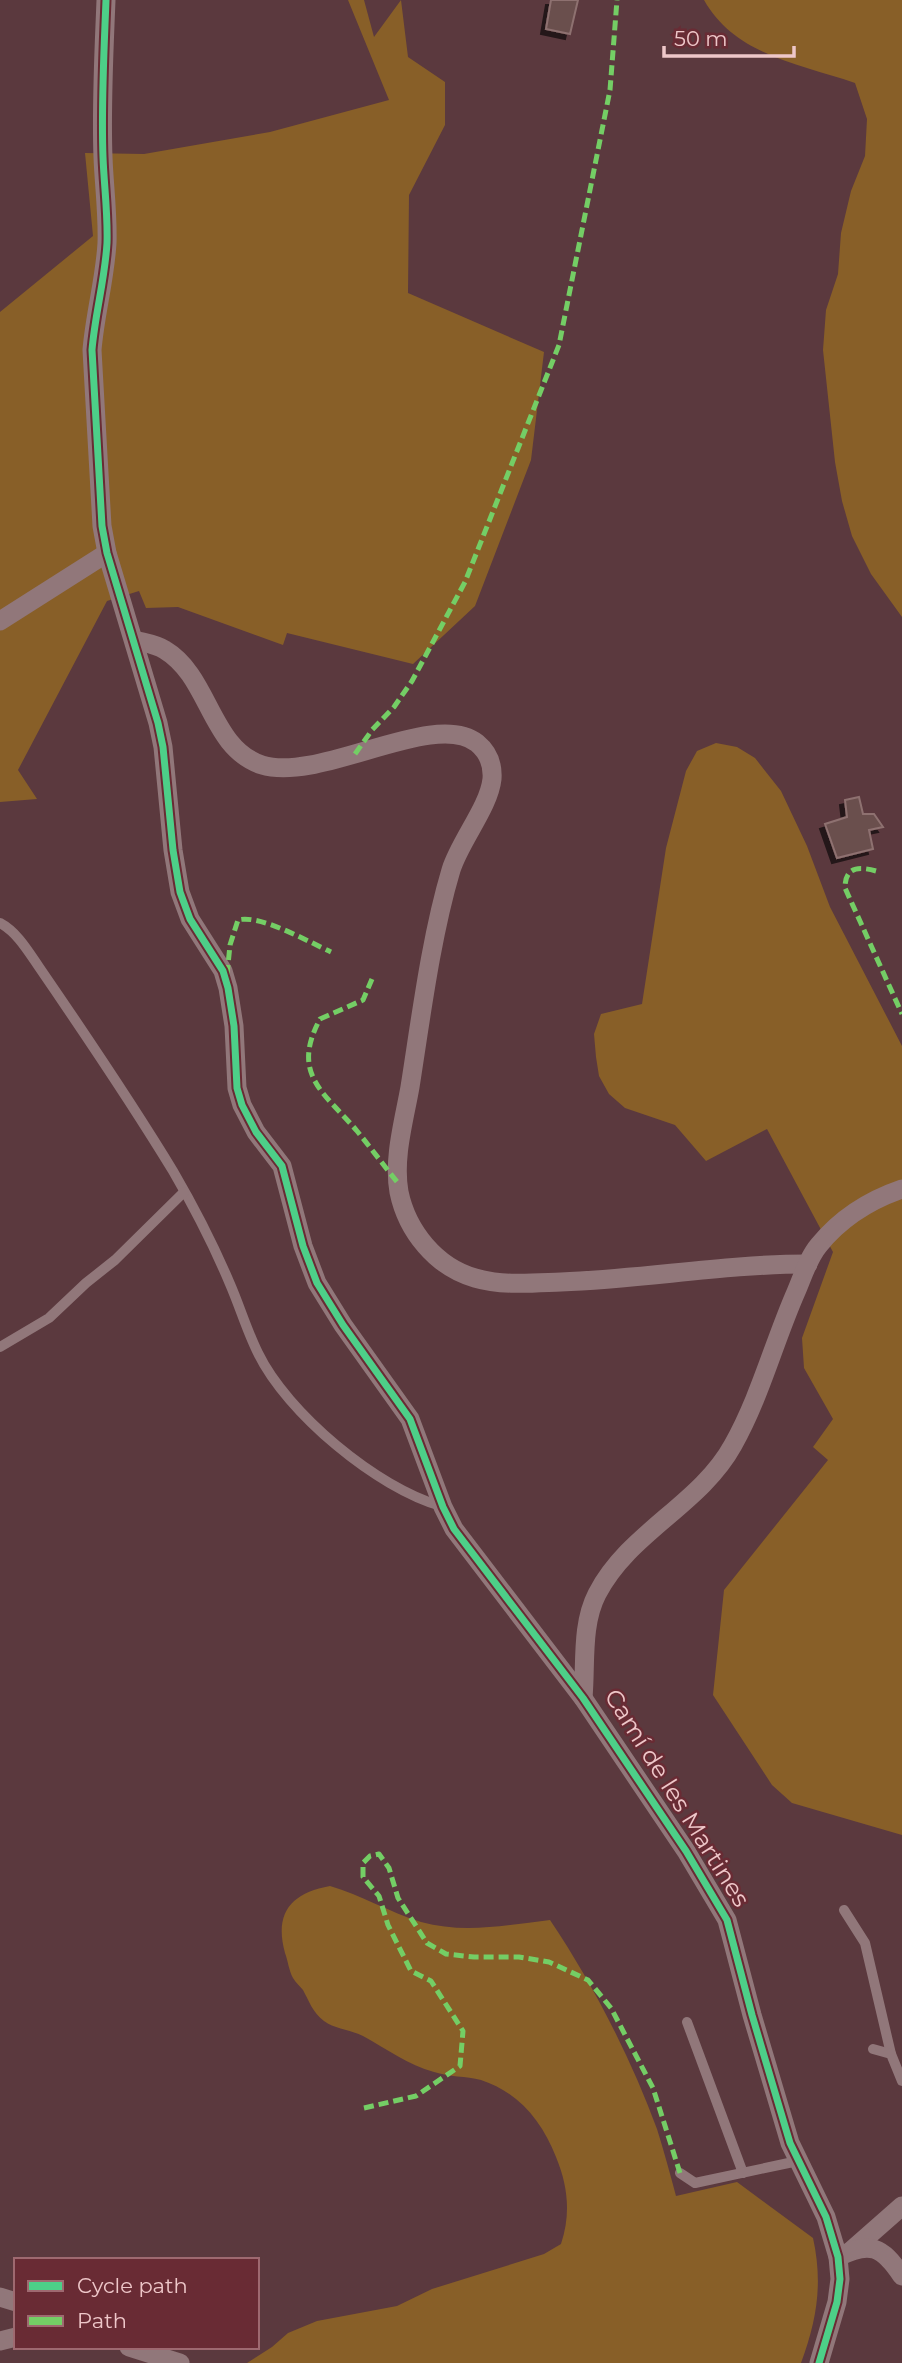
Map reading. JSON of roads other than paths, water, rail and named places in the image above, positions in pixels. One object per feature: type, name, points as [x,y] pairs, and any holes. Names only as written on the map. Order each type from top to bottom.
[{"type":"street","points":[[106,0],[103,158],[107,195],[107,240],[106,264],[92,349],[102,526],[107,553],[163,747],[170,827],[180,892],[190,919],[223,971],[234,1026],[237,1088],[242,1105],[256,1132],[282,1166],[303,1246],[317,1283],[343,1325],[410,1419],[454,1529],[583,1698]]},
{"type":"street","points":[[0,621],[107,553]]},
{"type":"street","points":[[134,640],[156,645],[180,662],[235,748],[264,766],[308,767],[366,750],[449,735],[470,739],[487,754],[491,765],[489,790],[451,870],[443,906],[417,1038],[397,1168],[399,1190],[409,1221],[415,1234],[438,1258],[461,1274],[495,1283],[623,1279],[752,1265],[808,1264]]},
{"type":"street","name":"Camí de les Martines","points":[[819,2363],[837,2302],[845,2253],[790,2143],[727,1920],[686,1851],[583,1698],[585,1644],[596,1595],[624,1556],[701,1485],[733,1446],[808,1264],[819,1245],[849,1216],[865,1205],[902,1189]]},
{"type":"street","points":[[845,2253],[902,2206]]},
{"type":"street","points":[[845,2253],[871,2247],[882,2251],[902,2276]]},
{"type":"street","points":[[135,2349],[180,2363]]},
{"type":"lane","points":[[0,923],[8,927],[19,940],[66,1007],[173,1172],[229,1281],[258,1354],[276,1382],[308,1418],[358,1463],[408,1494],[443,1507]]},
{"type":"lane","points":[[0,1347],[49,1318],[115,1260],[184,1192]]},
{"type":"lane","points":[[844,1910],[865,1943],[891,2054],[902,2081]]},
{"type":"lane","points":[[687,2022],[743,2173]]},
{"type":"lane","points":[[873,2049],[891,2054]]},
{"type":"lane","points":[[680,2173],[695,2183],[798,2161]]}]
